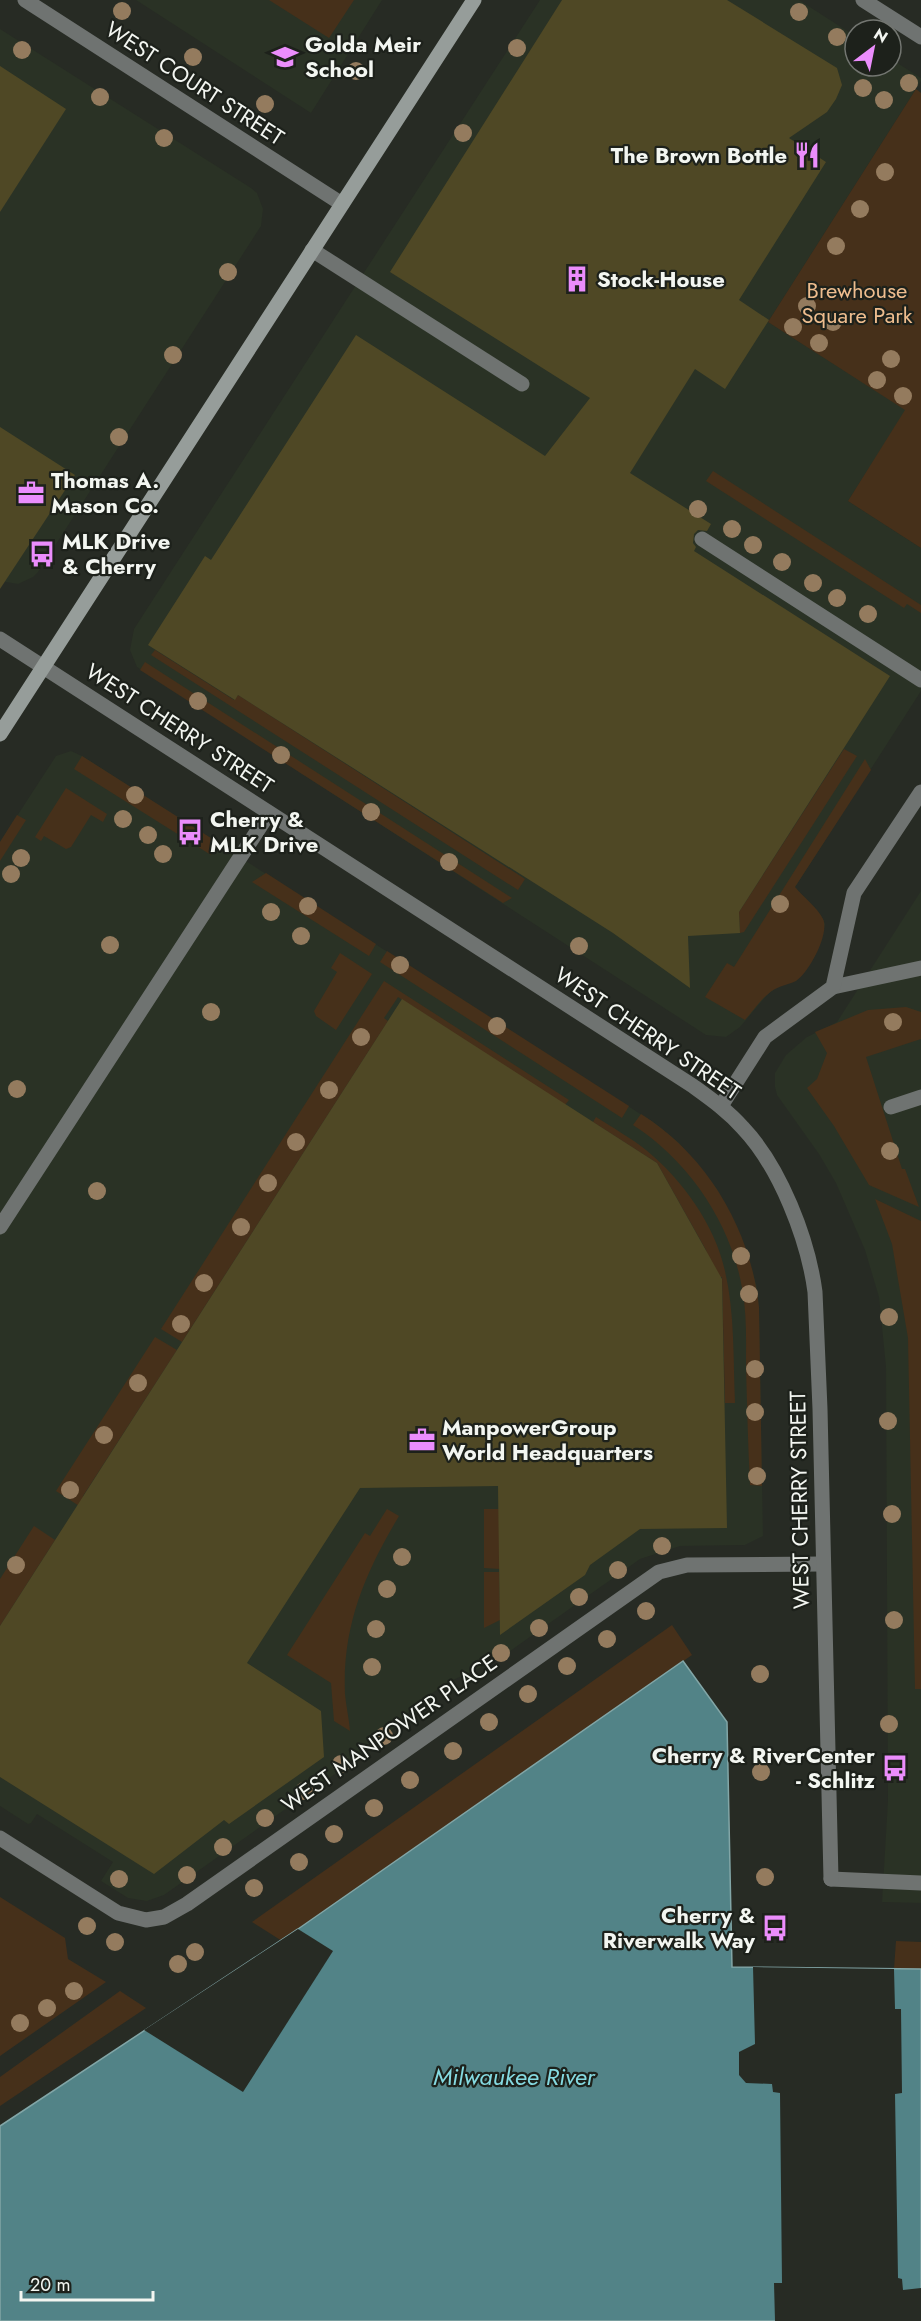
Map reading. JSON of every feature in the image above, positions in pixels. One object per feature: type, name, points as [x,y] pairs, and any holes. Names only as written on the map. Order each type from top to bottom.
[{"type":"main road","points":[[0,734],[474,0]]},
{"type":"street","name":"WEST COURT STREET","points":[[25,0],[342,204]]},
{"type":"street","points":[[863,0],[921,37]]},
{"type":"street","points":[[312,250],[522,384]]},
{"type":"street","points":[[702,539],[921,680]]},
{"type":"street","name":"WEST CHERRY STREET","points":[[0,639],[604,1027],[721,1106],[751,1138],[782,1187],[797,1220],[813,1277],[820,1409],[831,1879],[921,1883]]},
{"type":"street","points":[[833,987],[854,893],[921,792]]},
{"type":"street","points":[[0,1227],[268,813]]},
{"type":"street","points":[[721,1106],[765,1037],[833,987],[921,968]]},
{"type":"street","points":[[891,1107],[921,1097]]},
{"type":"street","name":"WEST MANPOWER PLACE","points":[[0,1838],[118,1913],[146,1920],[164,1917],[179,1910],[658,1572],[687,1565],[823,1564]]},
{"type":"shaded area","name":"Golda Meir School","points":[[136,0],[382,0],[311,113]]},
{"type":"shaded area","points":[[540,0],[799,0],[843,28],[843,78],[903,78],[903,67],[921,78],[768,322],[906,410],[848,501],[921,548],[921,691],[795,887],[822,917],[825,924],[814,958],[796,980],[778,986],[767,995],[740,1027],[726,1037],[706,1035],[137,667],[130,650],[134,629]]},
{"type":"shaded area","points":[[0,29],[251,188],[257,193],[263,209],[261,226],[38,572],[18,584],[0,581]]},
{"type":"shaded area","points":[[71,751],[656,1124],[679,1143],[717,1189],[742,1239],[757,1287],[759,1307],[763,1536],[745,1545],[680,1546],[640,1559],[499,1659],[453,1680],[429,1695],[414,1706],[383,1740],[164,1895],[147,1901],[128,1898],[101,1881],[113,1862],[37,1814],[28,1824],[0,1806],[0,842],[56,756]]},
{"type":"shaded area","points":[[921,891],[921,1903],[882,1902],[888,1800],[886,1367],[879,1297],[865,1250],[836,1183],[819,1154],[777,1095],[775,1073],[786,1055],[807,1037],[837,1022]]},
{"type":"green space","points":[[269,0],[354,0],[329,38]]},
{"type":"green space","name":"Brewhouse Square Park","points":[[916,89],[921,93],[921,548],[848,501],[905,410],[768,322]]},
{"type":"green space","points":[[713,471],[921,605],[921,613],[907,604],[904,608],[706,481]]},
{"type":"green space","points":[[155,650],[234,700],[238,695],[525,879],[518,890],[151,655]]},
{"type":"green space","points":[[145,662],[512,898],[503,903],[140,670]]},
{"type":"green space","points":[[844,749],[857,756],[744,932],[740,933],[739,912]]},
{"type":"green space","points":[[82,756],[214,840],[211,855],[74,769]]},
{"type":"green space","points":[[865,759],[871,770],[795,887],[823,919],[824,933],[817,952],[801,977],[770,992],[745,1020],[705,997],[727,963],[734,967]]},
{"type":"green space","points":[[66,788],[107,814],[103,822],[91,815],[71,847],[66,849],[44,836],[41,841],[35,837]]},
{"type":"green space","points":[[17,815],[26,820],[0,861],[0,842]]},
{"type":"green space","points":[[266,873],[376,944],[369,956],[252,882]]},
{"type":"green space","points":[[387,951],[629,1106],[622,1118],[380,962]]},
{"type":"green space","points":[[340,953],[372,974],[336,1030],[316,1016],[314,1011],[337,972],[331,968]]},
{"type":"green space","points":[[384,981],[569,1100],[565,1105],[398,997],[384,1018],[388,1021],[182,1342],[161,1329]]},
{"type":"green space","points":[[906,1007],[921,1012],[921,1039],[866,1057],[902,1169],[905,1169],[919,1207],[869,1185],[834,1126],[807,1088],[817,1079],[827,1053],[815,1032],[868,1010]]},
{"type":"green space","points":[[641,1114],[665,1131],[705,1173],[722,1197],[736,1223],[746,1250],[759,1307],[762,1486],[750,1485],[745,1317],[742,1288],[736,1264],[728,1240],[704,1195],[672,1156],[633,1125]]},
{"type":"green space","points":[[596,1117],[640,1146],[672,1175],[695,1204],[714,1237],[728,1287],[733,1337],[735,1403],[725,1403],[722,1277],[710,1277],[706,1250],[657,1163],[593,1122]]},
{"type":"green space","points":[[875,1199],[921,1221],[921,1689],[915,1689],[908,1338],[892,1244]]},
{"type":"green space","points":[[155,1337],[177,1350],[83,1496],[87,1511],[56,1491]]},
{"type":"green space","points":[[387,1509],[399,1516],[366,1579],[347,1646],[345,1694],[350,1731],[334,1721],[331,1683],[287,1655],[365,1533],[370,1536]]},
{"type":"green space","points":[[484,1509],[499,1509],[500,1569],[484,1568]]},
{"type":"green space","points":[[34,1526],[55,1540],[0,1626],[0,1579]]},
{"type":"green space","points":[[484,1572],[499,1572],[500,1620],[484,1628]]},
{"type":"green space","points":[[672,1625],[692,1655],[282,1941],[252,1922]]},
{"type":"green space","points":[[0,1897],[65,1938],[68,1959],[106,1982],[0,2056]]},
{"type":"green space","points":[[896,1941],[921,1942],[921,1969],[894,1969]]},
{"type":"green space","points":[[120,1991],[146,2008],[0,2106],[0,2077]]},
{"type":"water","name":"Milwaukee River","points":[[683,1661],[727,1722],[732,1967],[921,1969],[921,2321],[0,2321],[0,2126],[298,1929]]},
{"type":"pier","points":[[298,1929],[333,1951],[243,2092],[144,2030]]},
{"type":"pier","points":[[753,1967],[894,1969],[895,2009],[901,2009],[902,2093],[895,2094],[898,2278],[902,2279],[903,2290],[921,2288],[921,2321],[775,2321],[774,2283],[782,2283],[780,2093],[773,2092],[772,2084],[746,2083],[739,2075],[739,2052],[755,2044]]},
{"type":"building","points":[[562,0],[727,0],[837,68],[842,85],[827,112],[789,138],[826,162],[739,300],[769,320],[725,389],[695,369],[630,473],[711,524],[707,531],[698,530],[694,534],[693,543],[696,547],[694,551],[890,676],[739,912],[740,933],[688,936],[690,988],[613,933],[238,695],[235,700],[148,645],[205,556],[211,560],[356,335],[545,456],[590,398],[390,272]]},
{"type":"building","points":[[0,66],[66,109],[0,212]]},
{"type":"building","name":"Thomas A. Mason Co.","points":[[0,427],[75,475],[0,589]]},
{"type":"building","name":"ManpowerGroup World Headquarters","points":[[402,999],[657,1163],[722,1279],[727,1528],[640,1529],[590,1565],[585,1575],[500,1635],[498,1486],[360,1488],[247,1663],[321,1711],[324,1757],[229,1824],[224,1820],[154,1874],[0,1777],[0,1626]]},
{"type":"place","name":"Golda Meir School","points":[[285,57]]},
{"type":"place","name":"The Brown Bottle","points":[[807,155]]},
{"type":"place","name":"Stock-House","points":[[577,279]]},
{"type":"place","name":"Thomas A. Mason Co.","points":[[31,493]]},
{"type":"place","name":"MLK Drive & Cherry","points":[[42,554]]},
{"type":"place","name":"Cherry & MLK Drive","points":[[190,832]]},
{"type":"place","name":"ManpowerGroup World Headquarters","points":[[422,1440]]},
{"type":"place","name":"Cherry & RiverCenter - Schlitz","points":[[895,1768]]},
{"type":"place","name":"Cherry & Riverwalk Way","points":[[775,1928]]}]
